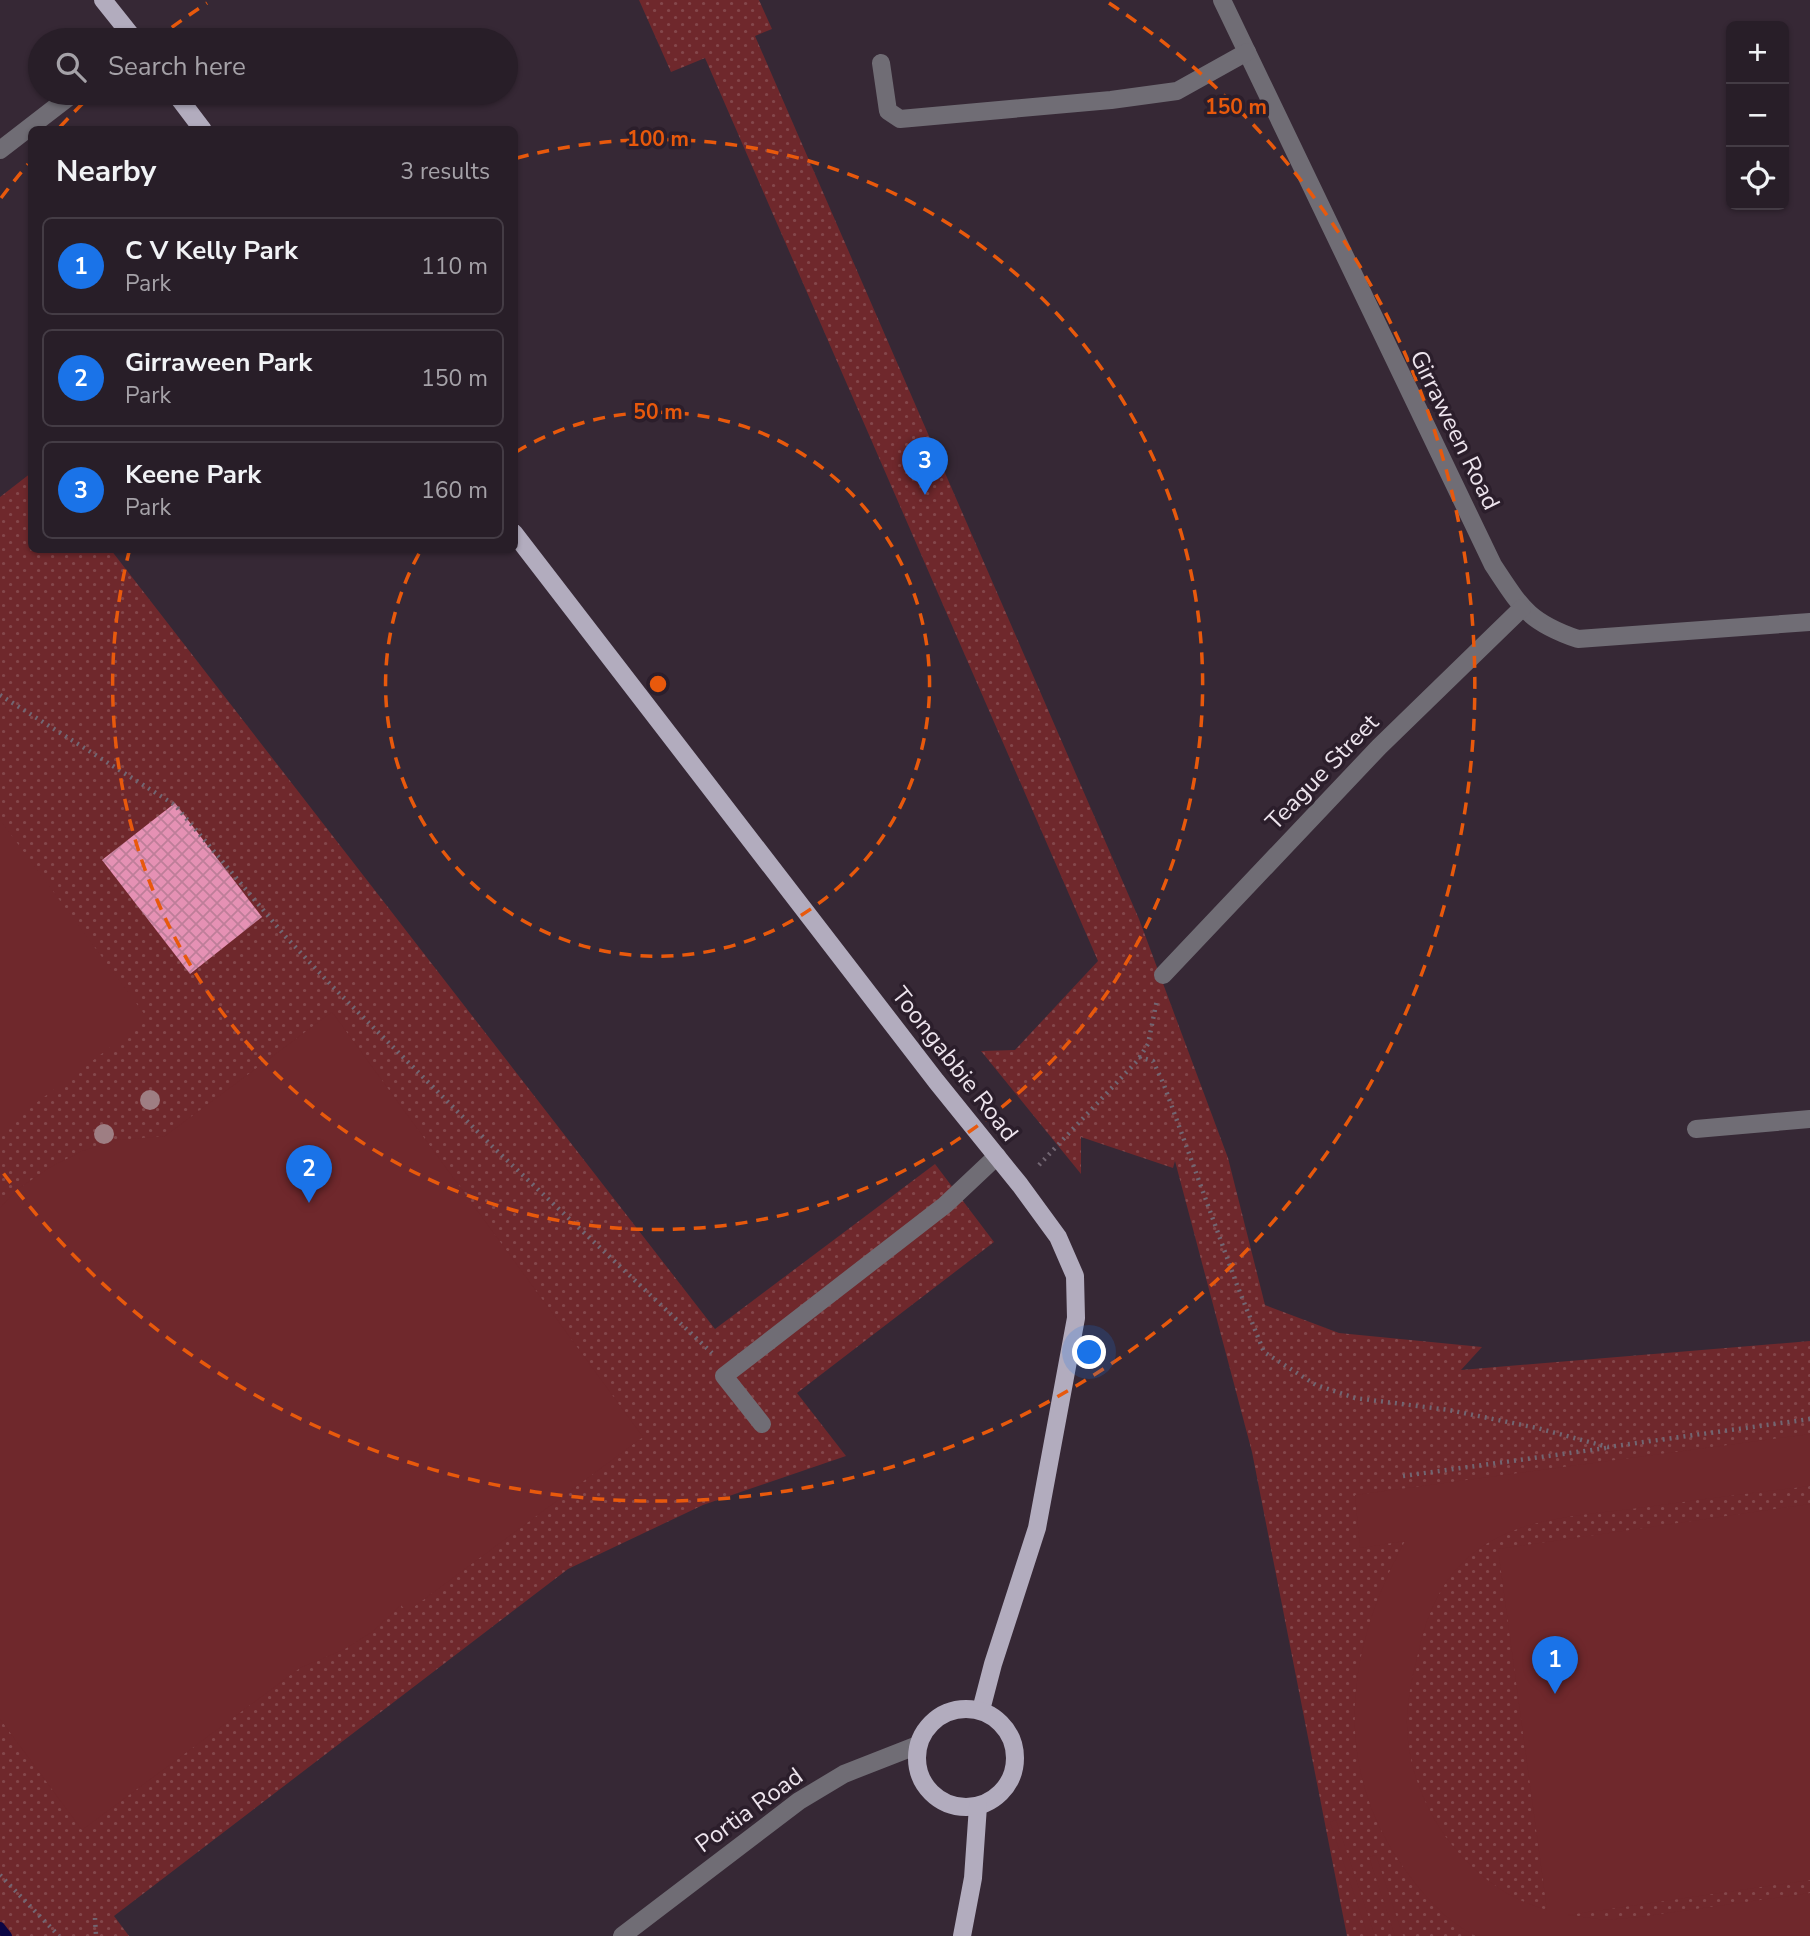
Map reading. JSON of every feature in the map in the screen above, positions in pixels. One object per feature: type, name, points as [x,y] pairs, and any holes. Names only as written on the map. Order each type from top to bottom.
[{"type":"main road","points":[[103,0],[125,28]]},
{"type":"main road","points":[[184,105],[200,126]]},
{"type":"main road","name":"Toongabbie Road","points":[[518,538],[928,1070],[1020,1185],[1058,1237],[1075,1276],[1076,1318],[1037,1528],[981,1710]]},
{"type":"main road","points":[[965,1708],[981,1710],[997,1719],[1009,1733],[1014,1750],[1014,1768],[1007,1784],[995,1798],[978,1806],[953,1806],[931,1793],[918,1771],[918,1745],[924,1731],[935,1719],[949,1711],[965,1708]]},
{"type":"main road","points":[[962,1936],[973,1878],[978,1806]]},
{"type":"street","name":"Girraween Road","points":[[1222,0],[1493,565],[1522,608],[1549,629],[1578,639],[1810,622]]},
{"type":"street","points":[[881,63],[888,111],[900,119],[1111,100],[1177,91],[1247,52]]},
{"type":"street","points":[[31,126],[58,105]]},
{"type":"street","points":[[0,150],[28,128]]},
{"type":"street","name":"Teague Street","points":[[1163,975],[1379,747],[1522,608]]},
{"type":"street","points":[[1696,1129],[1810,1119]]},
{"type":"street","points":[[762,1424],[724,1376],[945,1205],[997,1156]]},
{"type":"street","name":"Portia Road","points":[[622,1936],[799,1801],[844,1774],[918,1745]]},
{"type":"path","points":[[0,695],[175,805],[285,936],[332,986],[494,1148],[730,1371]]},
{"type":"path","points":[[1020,1185],[1148,1044],[1163,975]]},
{"type":"path","points":[[1148,1044],[1264,1352],[1316,1385],[1355,1398],[1474,1415],[1608,1447]]},
{"type":"path","points":[[1139,1057],[1153,1061]]},
{"type":"path","points":[[1403,1476],[1810,1419]]},
{"type":"path","points":[[0,1875],[58,1936]]},
{"type":"path","points":[[95,1918],[96,1936]]},
{"type":"shaded area","points":[[639,0],[759,0],[772,29],[755,36],[1139,919],[1228,1158],[1265,1305],[1339,1333],[1482,1347],[1461,1370],[1810,1341],[1810,1936],[1347,1936],[1252,1452],[1175,1161],[1173,1168],[1081,1137],[1081,1174],[981,1051],[1015,1050],[1098,961],[705,58],[671,72]]},
{"type":"shaded area","points":[[28,475],[28,553],[113,553],[715,1329],[935,1164],[994,1242],[797,1393],[846,1456],[703,1505],[568,1569],[114,1916],[129,1936],[0,1936],[0,497]]},
{"type":"shaded area","points":[[0,820],[148,1019],[0,1130]]},
{"type":"shaded area","points":[[332,1012],[643,1437],[407,1612],[401,1605],[372,1632],[345,1649],[300,1668],[82,1830],[0,1719],[0,1208],[18,1189],[49,1168],[82,1151],[118,1140],[165,1136]]},
{"type":"shaded area","points":[[1810,1434],[1810,1486],[1560,1518],[1509,1532],[1477,1550],[1453,1573],[1435,1601],[1423,1633],[1408,1701],[1407,1718],[1409,1749],[1417,1780],[1429,1809],[1446,1837],[1467,1861],[1491,1882],[1518,1899],[1547,1910],[1498,1549],[1810,1504],[1810,1880],[1568,1915],[1605,1920],[1639,1917],[1810,1893],[1810,1936],[1476,1936],[1456,1924],[1429,1899],[1406,1871],[1382,1831],[1365,1791],[1357,1749],[1355,1708],[1359,1665],[1385,1582],[1405,1541],[1360,1548],[1355,1495]]},
{"type":"shaded area","points":[[1336,1820],[1375,1936],[1368,1936],[1330,1822]]},
{"type":"shaded area","points":[[1376,1855],[1403,1936],[1395,1936],[1369,1857]]},
{"type":"building","points":[[175,803],[262,917],[190,974],[102,860]]},
{"type":"waterway","points":[[0,1927],[7,1936]]},
{"type":"place","name":"Keene Park","points":[[925,495]]},
{"type":"place","name":"Girraween Park","points":[[309,1203]]},
{"type":"place","name":"C V Kelly Park","points":[[1555,1694]]}]
